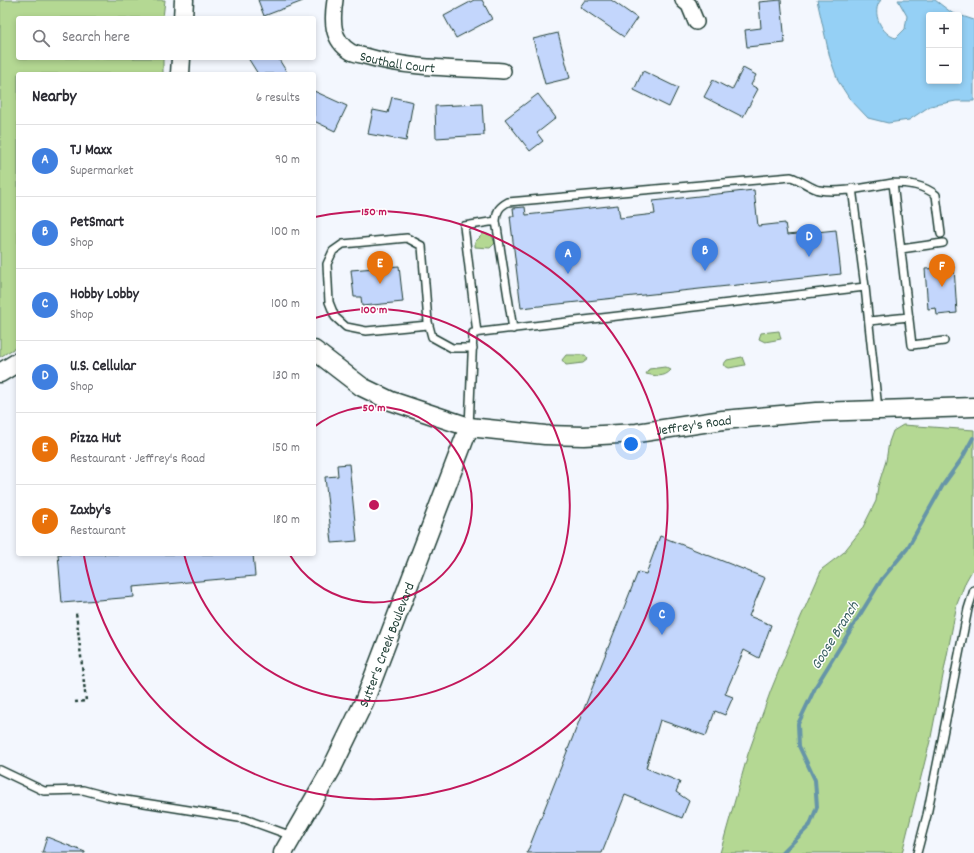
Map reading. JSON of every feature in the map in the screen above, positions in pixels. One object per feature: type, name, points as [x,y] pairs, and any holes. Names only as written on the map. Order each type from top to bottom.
[{"type":"street","points":[[183,16],[184,0]]},
{"type":"street","name":"Southall Court","points":[[335,0],[332,20],[337,37],[351,52],[375,59],[411,64],[503,71]]},
{"type":"street","points":[[683,0],[688,5],[696,22]]},
{"type":"street","points":[[180,72],[181,60]]},
{"type":"street","name":"Jeffrey's Road","points":[[316,352],[362,387],[391,401],[469,427],[545,435],[584,436],[637,433],[738,419],[816,412],[974,407]]},
{"type":"street","points":[[0,373],[16,363]]},
{"type":"street","name":"Sutter's Creek Boulevard","points":[[283,853],[330,770],[364,702],[469,427]]},
{"type":"lane","points":[[513,330],[496,220],[497,211],[500,206],[508,202],[791,178],[801,180],[817,190],[906,183],[928,189],[936,195],[941,234]]},
{"type":"lane","points":[[893,183],[912,345],[944,341]]},
{"type":"lane","points":[[852,188],[869,321],[878,410]]},
{"type":"lane","points":[[478,333],[464,226],[496,220]]},
{"type":"lane","points":[[428,325],[366,331],[346,327],[335,317],[329,302],[327,264],[333,251],[343,244],[407,238],[422,246],[428,325],[432,337],[452,348],[473,348]]},
{"type":"lane","points":[[901,249],[943,243]]},
{"type":"lane","points":[[469,427],[473,333],[513,330],[865,287]]},
{"type":"lane","points":[[869,321],[909,317]]},
{"type":"lane","points":[[917,853],[927,815],[968,609],[974,590]]},
{"type":"lane","points":[[0,770],[44,790],[83,790],[113,798],[245,819],[292,836]]},
{"type":"path","points":[[75,702],[86,701],[76,612]]},
{"type":"green space","points":[[0,0],[165,0],[163,16],[16,16],[16,60],[163,60],[163,72],[16,72],[16,347],[0,357]]},
{"type":"green space","points":[[484,233],[492,236],[495,243],[490,248],[475,247],[475,242]]},
{"type":"green space","points":[[779,331],[781,339],[765,342],[759,339],[761,333]]},
{"type":"green space","points":[[566,355],[585,355],[588,359],[583,363],[566,365],[562,360]]},
{"type":"green space","points":[[742,357],[745,365],[729,368],[723,365],[727,360]]},
{"type":"green space","points":[[665,367],[671,370],[666,374],[656,376],[646,374],[649,369]]},
{"type":"green space","points":[[903,425],[974,430],[974,567],[966,581],[957,604],[931,737],[902,853],[720,853],[748,754],[771,690],[800,619],[822,569],[843,553],[862,529],[876,501],[878,486],[893,431]]},
{"type":"water","points":[[817,0],[881,0],[878,5],[877,17],[882,28],[891,36],[896,38],[905,29],[907,16],[898,0],[935,0],[951,12],[926,12],[926,84],[962,84],[962,16],[974,20],[974,101],[956,101],[930,106],[909,120],[888,123],[868,118],[849,98],[838,81],[830,58]]},
{"type":"building","points":[[258,0],[303,0],[303,1],[264,16]]},
{"type":"building","points":[[474,0],[482,0],[492,19],[456,38],[444,16]]},
{"type":"building","points":[[585,0],[611,0],[637,18],[624,37],[580,7]]},
{"type":"building","points":[[781,0],[785,43],[747,47],[745,30],[761,28],[759,2]]},
{"type":"building","points":[[558,33],[570,78],[545,84],[533,39]]},
{"type":"building","points":[[249,60],[279,60],[287,72],[257,72]]},
{"type":"building","points":[[743,68],[756,75],[751,85],[758,89],[743,117],[704,97],[713,80],[732,90]]},
{"type":"building","points":[[643,71],[678,88],[669,107],[634,90]]},
{"type":"building","points":[[316,92],[347,106],[335,131],[316,122]]},
{"type":"building","points":[[538,94],[556,118],[537,133],[543,141],[530,151],[505,119]]},
{"type":"building","points":[[392,97],[413,102],[406,141],[368,134],[373,110],[388,113]]},
{"type":"building","points":[[482,104],[484,135],[436,138],[435,106]]},
{"type":"building","points":[[754,190],[758,226],[785,223],[787,235],[836,230],[841,274],[521,308],[510,216],[514,216],[513,208],[525,207],[526,215],[618,205],[620,218],[655,214],[653,201]]},
{"type":"building","points":[[399,266],[403,302],[362,306],[361,297],[354,297],[351,270]]},
{"type":"building","points":[[954,267],[957,313],[937,315],[936,308],[928,309],[925,269]]},
{"type":"building","points":[[349,464],[357,541],[332,543],[325,477],[338,476],[337,465]]},
{"type":"building","points":[[660,536],[765,578],[749,616],[771,625],[759,658],[744,650],[725,694],[733,697],[725,715],[715,711],[706,736],[660,720],[646,768],[680,782],[676,792],[689,801],[682,818],[625,795],[602,853],[527,853],[638,572],[646,574]]},
{"type":"building","points":[[58,556],[253,556],[255,576],[133,587],[134,597],[62,603]]},
{"type":"building","points":[[47,837],[85,852],[85,853],[42,853]]},
{"type":"waterway","name":"Goose Branch","points":[[782,853],[810,825],[817,807],[815,780],[799,746],[798,724],[816,686],[882,579],[907,549],[943,485],[961,460],[973,438]]},
{"type":"place","name":"U.S. Cellular","points":[[809,257]]},
{"type":"place","name":"PetSmart","points":[[705,271]]},
{"type":"place","name":"TJ Maxx","points":[[568,274]]},
{"type":"place","name":"Pizza Hut","points":[[380,284]]},
{"type":"place","name":"Zaxby's","points":[[942,287]]},
{"type":"place","name":"Hobby Lobby","points":[[662,635]]}]
